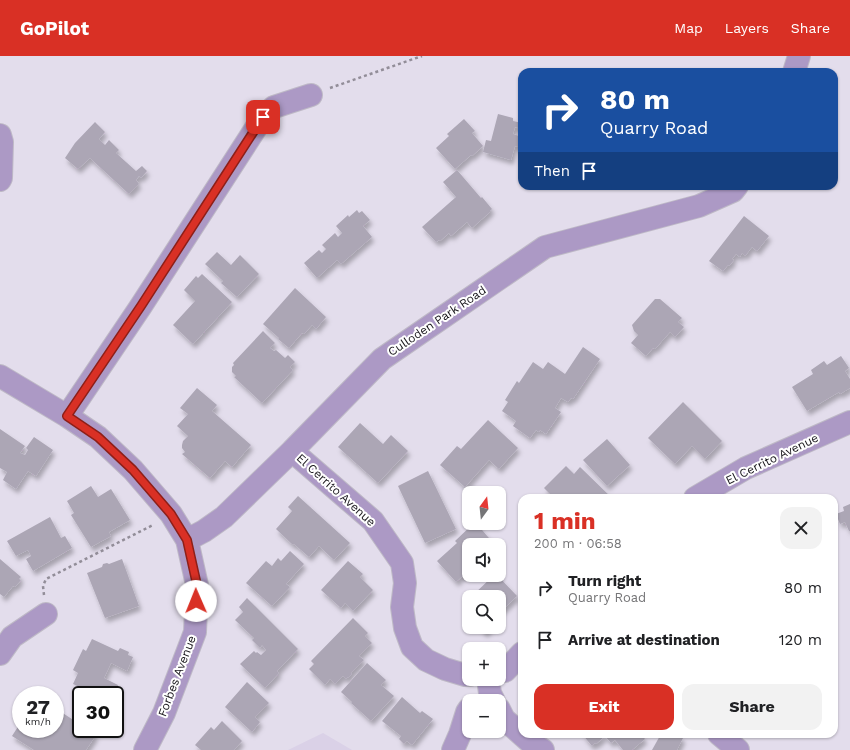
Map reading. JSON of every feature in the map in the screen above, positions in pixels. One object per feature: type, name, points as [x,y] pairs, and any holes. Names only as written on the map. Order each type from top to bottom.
[{"type":"street","points":[[795,68],[799,56]]},
{"type":"street","points":[[67,416],[141,306],[263,117],[274,107],[311,95]]},
{"type":"street","points":[[0,135],[2,142],[0,180]]},
{"type":"street","name":"Culloden Park Road","points":[[187,540],[204,531],[224,517],[292,451],[382,358],[545,247],[699,206],[733,190]]},
{"type":"street","name":"Forbes Avenue","points":[[0,376],[67,416],[98,437],[133,470],[171,514],[187,540],[197,585],[194,632],[164,714],[145,750]]},
{"type":"street","name":"El Cerrito Avenue","points":[[702,494],[746,468],[850,422]]},
{"type":"street","name":"El Cerrito Avenue","points":[[292,451],[373,521],[402,563],[405,583],[402,607],[404,628],[412,646],[426,660],[445,669],[462,674]]},
{"type":"street","points":[[0,654],[12,637],[46,614]]},
{"type":"street","points":[[506,670],[518,657]]},
{"type":"street","points":[[506,721],[518,731]]},
{"type":"street","points":[[453,750],[462,728]]},
{"type":"street","points":[[525,738],[542,750]]},
{"type":"street","points":[[724,738],[738,750]]},
{"type":"path","points":[[311,95],[422,56]]},
{"type":"path","points":[[46,614],[42,586],[46,579],[148,528],[171,514]]},
{"type":"shaded area","points":[[323,733],[352,750],[288,750]]},
{"type":"building","points":[[498,114],[513,118],[513,121],[518,122],[518,128],[515,127],[513,134],[518,136],[518,147],[515,146],[511,160],[483,152],[486,140],[491,141]]},
{"type":"building","points":[[464,119],[475,131],[472,133],[483,146],[455,169],[436,148],[449,136],[447,134]]},
{"type":"building","points":[[95,122],[105,132],[99,139],[105,145],[109,140],[119,150],[116,153],[136,171],[142,166],[147,171],[141,178],[139,176],[136,180],[139,184],[129,194],[90,158],[78,169],[65,158],[75,143]]},
{"type":"building","points":[[457,170],[492,209],[472,228],[467,222],[451,236],[449,233],[440,241],[439,240],[436,242],[422,227],[456,197],[443,182]]},
{"type":"building","points":[[357,210],[359,213],[362,211],[370,220],[363,226],[372,237],[341,264],[337,260],[317,278],[304,263],[319,250],[322,253],[326,249],[322,245],[335,233],[338,237],[342,233],[336,226],[348,215],[349,217]]},
{"type":"building","points":[[744,216],[769,236],[757,251],[752,247],[745,256],[742,253],[740,257],[736,254],[732,259],[734,260],[723,271],[709,261]]},
{"type":"building","points":[[217,252],[231,265],[240,255],[259,274],[237,297],[221,283],[223,281],[205,264]]},
{"type":"building","points":[[202,274],[232,302],[193,344],[173,325],[195,301],[184,290],[196,276],[198,278]]},
{"type":"building","points":[[295,288],[326,317],[316,329],[312,325],[304,334],[302,333],[289,348],[263,324]]},
{"type":"building","points":[[655,299],[660,299],[682,318],[678,322],[684,327],[675,337],[670,332],[655,349],[653,348],[646,356],[631,343],[638,335],[634,331],[632,325]]},
{"type":"building","points":[[263,331],[275,343],[270,348],[274,351],[276,350],[285,358],[288,355],[295,362],[290,367],[293,370],[262,403],[234,377],[236,376],[232,372],[232,367],[234,365],[233,363]]},
{"type":"building","points":[[583,347],[600,359],[573,399],[571,398],[568,402],[561,398],[555,408],[561,412],[546,434],[540,430],[539,432],[536,430],[530,438],[513,426],[516,421],[502,411],[508,402],[505,400],[517,381],[519,383],[533,362],[543,369],[548,362],[565,374]]},
{"type":"building","points":[[841,356],[849,368],[845,371],[850,379],[850,388],[840,394],[839,392],[807,411],[792,387],[813,374],[811,370],[824,361],[827,365]]},
{"type":"building","points":[[197,388],[217,405],[212,411],[251,445],[232,467],[225,461],[210,478],[182,454],[185,452],[182,448],[183,441],[188,436],[177,426],[188,414],[180,408]]},
{"type":"building","points":[[683,402],[722,441],[705,459],[692,446],[675,464],[648,438]]},
{"type":"building","points":[[488,420],[518,448],[499,469],[489,460],[466,486],[464,486],[440,465],[457,446],[461,449]]},
{"type":"building","points":[[360,423],[383,444],[391,435],[408,451],[378,483],[338,447]]},
{"type":"building","points":[[0,429],[25,446],[20,453],[25,455],[28,450],[26,448],[34,437],[53,450],[36,476],[28,471],[16,489],[3,480],[7,472],[0,468]]},
{"type":"building","points":[[607,439],[630,465],[607,486],[583,460]]},
{"type":"building","points":[[566,466],[574,474],[580,467],[608,494],[550,494],[544,488]]},
{"type":"building","points":[[428,471],[456,529],[425,543],[398,486]]},
{"type":"building","points":[[91,486],[98,497],[111,489],[130,520],[109,532],[111,536],[91,547],[71,515],[74,513],[67,501]]},
{"type":"building","points":[[298,496],[350,543],[334,560],[319,546],[309,557],[294,544],[293,545],[276,529],[292,511],[288,507]]},
{"type":"building","points":[[850,504],[850,531],[845,522],[840,524],[838,519],[838,513],[844,511],[843,507]]},
{"type":"building","points":[[50,517],[61,538],[65,536],[72,548],[33,571],[26,559],[31,556],[28,550],[16,556],[7,541]]},
{"type":"building","points":[[467,530],[482,530],[489,538],[462,538],[462,576],[456,582],[437,561],[457,543],[455,541]]},
{"type":"building","points":[[290,551],[304,564],[286,584],[290,587],[272,606],[246,583],[266,561],[272,566],[278,558],[281,561]]},
{"type":"building","points":[[0,559],[21,577],[19,579],[21,580],[15,587],[13,586],[4,597],[0,594]]},
{"type":"building","points":[[122,559],[139,606],[105,618],[87,573],[102,567],[103,564],[109,564]]},
{"type":"building","points":[[348,561],[363,574],[360,577],[373,590],[353,611],[345,603],[341,608],[321,590]]},
{"type":"building","points":[[487,582],[504,582],[517,596],[506,606],[506,590],[478,590]]},
{"type":"building","points":[[247,598],[298,649],[277,671],[279,673],[265,688],[240,664],[254,651],[261,655],[266,650],[262,645],[260,648],[252,640],[254,638],[235,620],[243,612],[239,607]]},
{"type":"building","points":[[353,618],[368,633],[365,636],[372,643],[359,656],[364,660],[348,678],[346,679],[343,676],[335,684],[330,679],[325,685],[309,669],[314,664],[311,661]]},
{"type":"building","points":[[92,639],[118,651],[120,648],[129,652],[128,655],[133,657],[127,671],[111,663],[104,678],[118,686],[77,686],[73,684],[78,673],[73,670],[83,649],[86,651]]},
{"type":"building","points":[[367,663],[386,680],[381,685],[394,696],[371,721],[341,692]]},
{"type":"building","points":[[247,682],[269,703],[255,717],[260,722],[252,732],[225,707]]},
{"type":"building","points":[[402,697],[420,713],[422,711],[433,719],[412,745],[407,741],[404,744],[399,739],[401,736],[382,721]]},
{"type":"building","points":[[64,714],[72,719],[72,738],[94,738],[86,750],[34,750],[15,738],[64,738]]},
{"type":"building","points":[[222,721],[242,741],[234,750],[201,750],[195,745],[211,727],[214,730]]},
{"type":"building","points":[[585,738],[603,738],[596,744],[595,743],[592,746]]},
{"type":"building","points":[[607,738],[645,739],[632,750],[623,750],[615,740],[611,743]]},
{"type":"building","points":[[659,738],[683,738],[677,750],[652,750]]},
{"type":"route","points":[[196,601],[197,585],[187,540],[171,514],[133,470],[98,437],[67,416],[141,306],[263,117]]}]
